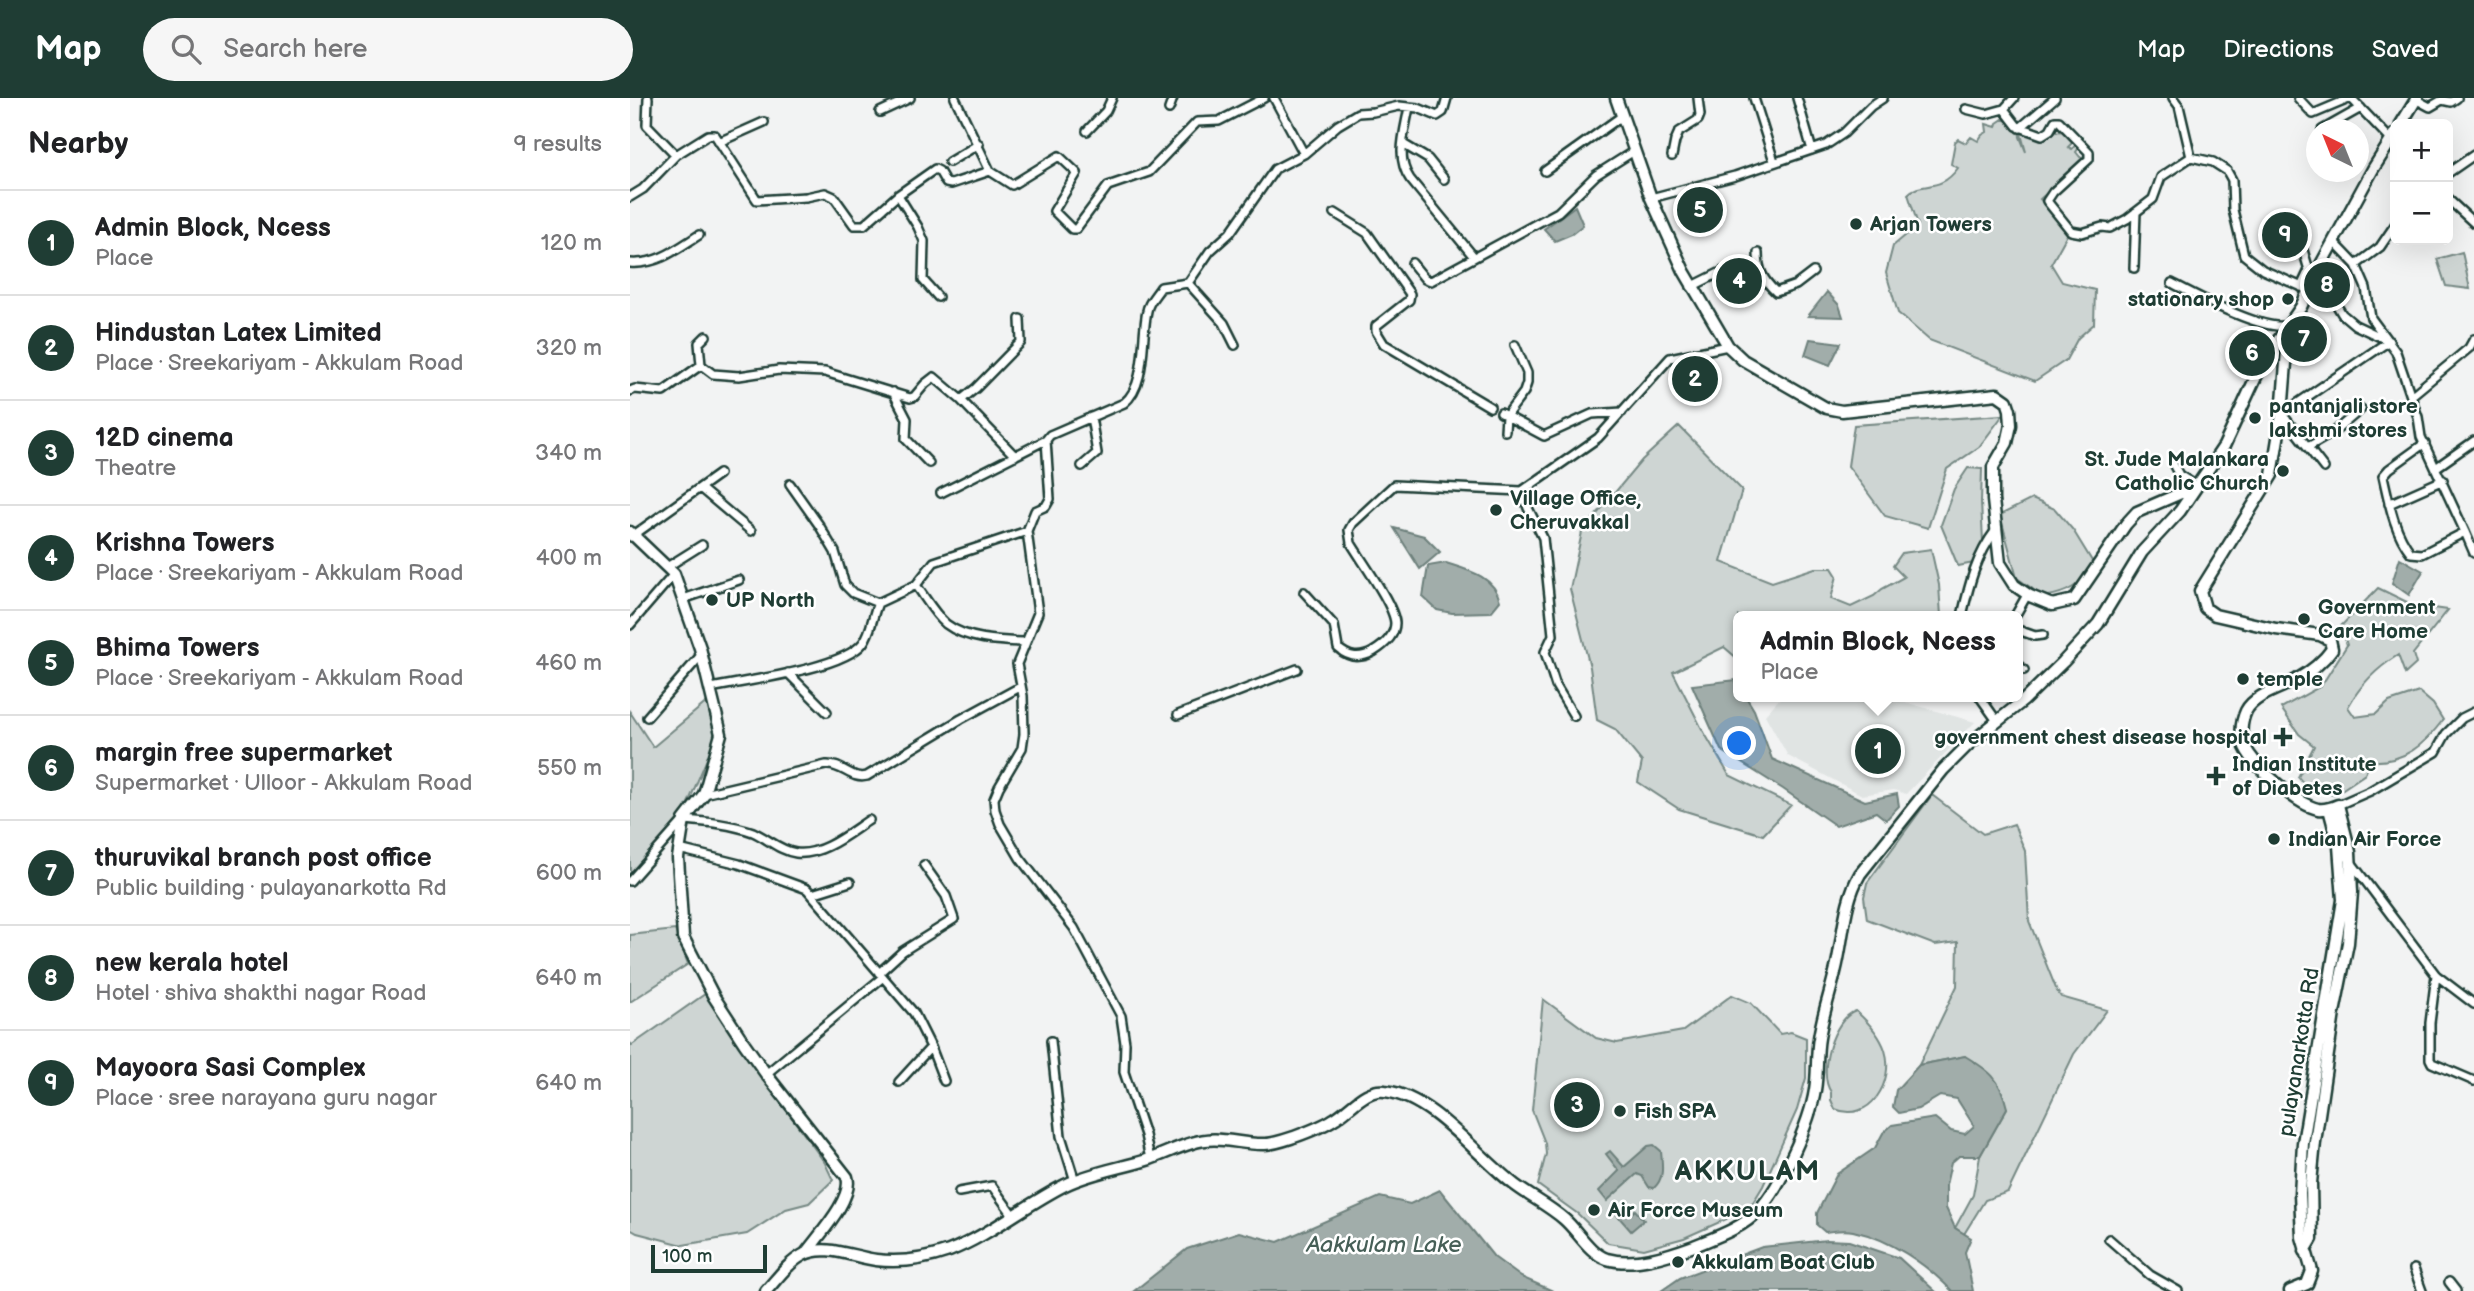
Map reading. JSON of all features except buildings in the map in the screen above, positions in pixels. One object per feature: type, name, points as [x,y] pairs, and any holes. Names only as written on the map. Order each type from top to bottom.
[{"type":"main road","points":[[1616,98],[1651,198],[1691,287],[1728,346],[1743,360],[1826,408],[1842,411],[1997,394],[2007,401],[2011,425],[2007,443],[1993,467],[2000,563],[2014,585],[2027,595],[2052,605],[2074,600],[2137,512],[2197,486]]},
{"type":"main road","points":[[2404,119],[2416,99]]},
{"type":"main road","points":[[2023,701],[2098,624],[2143,552],[2180,511],[2224,446],[2262,364],[2289,324],[2372,169],[2390,144]]},
{"type":"main road","points":[[2289,324],[2282,414],[2272,475],[2211,571],[2200,596],[2205,608],[2215,615],[2276,629],[2320,635],[2330,640],[2332,649],[2325,660],[2298,679],[2253,702],[2247,709],[2242,726],[2246,750],[2276,784],[2317,809],[2334,807],[2350,861],[2353,892],[2348,943],[2334,1013],[2315,1142],[2311,1183],[2312,1239],[2305,1251]]},
{"type":"main road","points":[[631,534],[671,570],[702,654],[721,734],[704,794],[684,820],[678,858],[683,937],[715,997],[766,1074],[826,1149],[850,1185],[843,1202],[806,1253],[766,1291]]},
{"type":"main road","points":[[806,1253],[839,1251],[872,1260],[894,1262],[927,1257],[951,1250],[1075,1181],[1150,1159],[1196,1141],[1227,1139],[1246,1144],[1268,1144],[1288,1139],[1321,1127],[1365,1096],[1384,1090],[1407,1096],[1421,1104],[1468,1142],[1513,1184],[1562,1216],[1592,1250],[1603,1258],[1621,1261],[1674,1253],[1720,1236],[1757,1213],[1774,1190],[1811,1108],[1816,1087],[1818,1040],[1837,967],[1851,889],[1943,770],[1969,744],[2021,702]]},
{"type":"main road","name":"pulayanarkotta Rd","points":[[2290,1291],[2309,1287],[2312,1271],[2302,1237],[2300,1194],[2303,1143],[2343,900],[2334,807]]},
{"type":"street","points":[[648,98],[647,125],[676,155]]},
{"type":"street","points":[[880,112],[910,98]]},
{"type":"street","points":[[955,98],[990,171],[1012,185],[1059,156],[1077,173],[1054,211],[1072,229],[1076,229],[1108,186],[1150,172],[1197,122],[1219,121],[1264,98]]},
{"type":"street","points":[[1087,131],[1106,111],[1112,98]]},
{"type":"street","points":[[1169,109],[1173,98]]},
{"type":"street","points":[[1274,98],[1304,154]]},
{"type":"street","points":[[1188,284],[1210,251],[1230,233],[1275,169],[1304,154],[1338,125],[1358,113],[1399,106],[1418,108],[1437,116],[1443,112],[1447,98]]},
{"type":"street","points":[[1672,156],[1679,132],[1698,120],[1698,98]]},
{"type":"street","points":[[1754,98],[1774,161]]},
{"type":"street","points":[[1797,98],[1812,150]]},
{"type":"street","points":[[1651,198],[1735,176],[1826,145],[1884,98]]},
{"type":"street","points":[[1966,109],[1986,114],[2004,109],[2014,98]]},
{"type":"street","points":[[2020,128],[2055,98]]},
{"type":"street","points":[[2174,98],[2179,106],[2191,157]]},
{"type":"street","points":[[2298,98],[2313,114],[2351,98],[2390,135]]},
{"type":"street","points":[[2416,99],[2430,107],[2442,100],[2451,102],[2457,98]]},
{"type":"street","points":[[1409,107],[1402,163],[1406,174],[1474,257]]},
{"type":"street","points":[[2342,119],[2361,108]]},
{"type":"street","points":[[2004,109],[2020,128],[2042,135],[2050,130],[2055,121],[2059,121],[2089,152],[2088,159],[2048,197],[2048,204],[2068,230],[2082,233],[2101,227],[2110,228],[2153,199],[2161,177],[2191,157],[2213,162],[2227,171],[2232,180],[2233,210],[2244,255],[2263,270],[2308,286],[2333,299],[2342,314],[2355,325],[2389,341]]},
{"type":"street","points":[[1545,172],[1622,116]]},
{"type":"street","points":[[719,142],[764,122]]},
{"type":"street","points":[[630,197],[650,182],[676,155],[708,135],[715,135],[757,200],[825,192],[834,197],[854,225],[859,226],[864,225],[898,195],[935,169],[946,183],[951,184],[990,171]]},
{"type":"street","points":[[949,162],[979,144]]},
{"type":"street","points":[[1403,144],[1428,159],[1444,179]]},
{"type":"street","points":[[1412,263],[1429,281],[1558,212],[1596,175],[1634,151]]},
{"type":"street","points":[[2453,170],[2474,155]]},
{"type":"street","points":[[898,195],[924,241],[923,280],[938,297]]},
{"type":"street","points":[[2453,204],[2474,223]]},
{"type":"street","points":[[2134,268],[2136,212]]},
{"type":"street","points":[[1335,213],[1367,233],[1411,296],[1376,327],[1384,344],[1490,407]]},
{"type":"street","points":[[2293,217],[2309,270],[2308,286]]},
{"type":"street","points":[[2356,265],[2380,247],[2390,232]]},
{"type":"street","points":[[630,263],[655,261],[699,235]]},
{"type":"street","points":[[2333,241],[2356,265],[2366,288],[2371,318],[2389,341],[2404,372],[2425,443],[2474,553]]},
{"type":"street","points":[[1758,253],[1758,269],[1776,292],[1796,285],[1813,272]]},
{"type":"street","points":[[1691,287],[1729,268]]},
{"type":"street","points":[[2172,283],[2243,317],[2277,327],[2289,324]]},
{"type":"street","points":[[1188,284],[1224,323],[1235,345]]},
{"type":"street","points":[[941,493],[1046,440],[1050,435],[1132,397],[1137,383],[1150,303],[1161,286],[1188,284]]},
{"type":"street","points":[[961,400],[1021,342],[1020,319]]},
{"type":"street","points":[[706,336],[699,342],[701,365],[713,374],[739,376],[779,370],[825,372],[914,397],[934,377],[961,400],[1015,456]]},
{"type":"street","points":[[2411,396],[2469,348],[2474,339]]},
{"type":"street","points":[[2324,468],[2282,414],[2389,341]]},
{"type":"street","points":[[1505,431],[1503,415],[1524,392],[1527,383],[1527,373],[1515,345]]},
{"type":"street","points":[[1304,592],[1334,625],[1336,644],[1349,656],[1366,655],[1381,647],[1390,638],[1395,624],[1391,609],[1351,543],[1349,530],[1353,523],[1394,485],[1522,491],[1598,438],[1670,358],[1728,346]]},
{"type":"street","points":[[630,391],[635,389],[663,392],[701,365]]},
{"type":"street","points":[[892,392],[908,419],[905,439],[929,463]]},
{"type":"street","points":[[2308,447],[2334,432],[2361,410]]},
{"type":"street","points":[[1503,415],[1544,436],[1592,414],[1622,412]]},
{"type":"street","points":[[1082,466],[1097,453],[1091,417]]},
{"type":"street","points":[[1046,440],[1050,499],[1046,506],[1035,511],[1027,531],[1038,613],[1017,664],[1023,696],[1022,748],[999,787],[994,799],[995,810],[1020,858],[1074,928],[1121,1016],[1125,1043],[1124,1072],[1150,1159]]},
{"type":"street","points":[[2437,467],[2474,441]]},
{"type":"street","points":[[2425,443],[2383,477],[2389,504],[2405,546],[2411,553],[2422,554],[2465,533]]},
{"type":"street","points":[[2173,464],[2179,475],[2197,486]]},
{"type":"street","points":[[631,534],[719,474]]},
{"type":"street","points":[[2389,504],[2443,480]]},
{"type":"street","points":[[790,484],[835,552],[845,585],[853,593],[878,603],[916,585],[934,562],[1027,531]]},
{"type":"street","points":[[700,488],[751,531]]},
{"type":"street","points":[[1522,491],[1543,538],[1553,635],[1545,652],[1556,686],[1574,716]]},
{"type":"street","points":[[1963,611],[1971,579],[1984,546],[1997,530]]},
{"type":"street","points":[[630,625],[671,570],[702,545]]},
{"type":"street","points":[[683,599],[739,580]]},
{"type":"street","points":[[916,585],[946,624],[964,633],[1025,642]]},
{"type":"street","points":[[2018,611],[2027,595]]},
{"type":"street","points":[[710,688],[788,673],[846,657],[855,651],[868,635],[878,603]]},
{"type":"street","points":[[2023,632],[2035,636],[2043,635]]},
{"type":"street","points":[[647,717],[702,654]]},
{"type":"street","points":[[1178,715],[1297,669]]},
{"type":"street","points":[[788,673],[827,712]]},
{"type":"street","points":[[704,794],[826,765],[836,765],[855,777],[867,776],[1020,687]]},
{"type":"street","points":[[1984,702],[1997,721]]},
{"type":"street","points":[[2334,807],[2370,791],[2436,752],[2446,734],[2462,718],[2474,712]]},
{"type":"street","points":[[630,881],[684,820],[746,830],[797,853],[809,852],[835,842],[869,820]]},
{"type":"street","points":[[2339,846],[2436,975],[2474,1004]]},
{"type":"street","points":[[679,849],[739,864],[807,889],[914,1013],[944,1081]]},
{"type":"street","points":[[766,1074],[881,975],[903,951],[954,919],[946,896],[925,865]]},
{"type":"street","points":[[812,894],[850,882]]},
{"type":"street","points":[[2436,975],[2430,1023],[2430,1059],[2432,1063],[2474,1081]]},
{"type":"street","points":[[1051,1041],[1060,1136],[1075,1181]]},
{"type":"street","points":[[899,1082],[931,1047]]},
{"type":"street","points":[[959,1192],[992,1186],[1013,1215]]},
{"type":"street","points":[[2109,1239],[2150,1275],[2178,1291]]},
{"type":"street","points":[[2414,1269],[2422,1291]]},
{"type":"street","points":[[2449,1282],[2456,1291]]},
{"type":"shaded area","points":[[2003,119],[2019,128],[2026,152],[2022,129],[2067,131],[2073,142],[2068,147],[2072,149],[2078,142],[2081,145],[2076,152],[2080,157],[2088,156],[2040,199],[2068,233],[2051,264],[2062,282],[2095,290],[2094,324],[2078,338],[2066,360],[2035,381],[1929,340],[1898,313],[1886,273],[1893,246],[1918,225],[1908,194],[1919,188],[1938,184],[1951,176],[1958,168],[1951,164],[1955,142],[1958,139],[1966,143],[1971,137],[1978,141],[1987,132],[1986,124],[1996,127]]},
{"type":"shaded area","points":[[2462,252],[2470,289],[2446,286],[2437,259]]},
{"type":"shaded area","points":[[2003,415],[1979,447],[1947,469],[1928,528],[1885,516],[1848,466],[1854,425]]},
{"type":"shaded area","points":[[1679,426],[1742,490],[1721,562],[1772,582],[1815,568],[1832,568],[1837,576],[1831,599],[1851,607],[1904,577],[1893,566],[1902,553],[1931,549],[1939,585],[1941,611],[1733,611],[1733,655],[1724,647],[1673,672],[1729,775],[1791,805],[1763,835],[1679,809],[1638,782],[1642,762],[1615,729],[1597,720],[1590,667],[1570,589],[1582,532],[1642,460]]},
{"type":"shaded area","points":[[1968,468],[1982,469],[1984,561],[1958,566],[1941,525],[1954,489]]},
{"type":"shaded area","points":[[2032,499],[2055,509],[2073,530],[2095,566],[2072,588],[2044,597],[2017,578],[2000,515]]},
{"type":"shaded area","points":[[2378,588],[2413,605],[2448,610],[2413,654],[2416,664],[2405,674],[2398,655],[2370,678],[2348,707],[2355,717],[2376,714],[2389,702],[2419,692],[2433,704],[2443,720],[2412,751],[2393,759],[2370,761],[2365,774],[2334,795],[2309,790],[2298,777],[2314,746],[2299,734],[2281,708],[2321,686],[2347,645],[2341,626]]},
{"type":"shaded area","points":[[708,701],[714,718],[714,742],[690,799],[679,822],[633,872],[630,870],[630,712],[653,747]]},
{"type":"shaded area","points":[[1777,702],[1905,702],[1975,722],[1906,794],[1894,790],[1862,795],[1788,756],[1765,715]]},
{"type":"shaded area","points":[[1932,795],[1983,834],[2014,824],[2025,851],[2029,921],[2057,991],[2061,997],[2107,1010],[2074,1054],[2008,1192],[1985,1200],[1964,1234],[1955,1228],[1973,1195],[1980,1156],[2007,1108],[1965,1056],[1919,1065],[1957,986],[1958,942],[1935,945],[1867,919],[1864,897],[1867,883]]},
{"type":"shaded area","points":[[675,930],[688,964],[630,1002],[630,935]]},
{"type":"shaded area","points":[[705,994],[825,1163],[833,1180],[809,1203],[786,1209],[747,1234],[683,1245],[630,1229],[630,1043],[632,1045]]},
{"type":"shaded area","points":[[1732,995],[1751,1003],[1780,1034],[1791,1032],[1806,1038],[1806,1078],[1797,1110],[1763,1186],[1749,1209],[1684,1238],[1644,1249],[1608,1243],[1578,1214],[1538,1185],[1546,1154],[1545,1143],[1532,1110],[1543,999],[1596,1038],[1617,1043],[1683,1031]]},
{"type":"shaded area","points":[[1856,1011],[1883,1044],[1887,1062],[1883,1086],[1877,1097],[1869,1105],[1848,1112],[1835,1109],[1826,1072],[1834,1035],[1840,1024]]},
{"type":"water","points":[[1575,206],[1583,225],[1572,234],[1555,241],[1544,229]]},
{"type":"water","points":[[1827,292],[1839,305],[1843,317],[1808,316]]},
{"type":"water","points":[[1810,339],[1841,343],[1830,365],[1805,355]]},
{"type":"water","points":[[1394,528],[1424,536],[1440,552],[1420,569]]},
{"type":"water","points":[[2400,558],[2423,571],[2409,595],[2392,583]]},
{"type":"water","points":[[1446,563],[1479,575],[1492,586],[1500,601],[1491,612],[1452,613],[1437,610],[1423,597],[1428,566]]},
{"type":"water","points":[[1733,680],[1733,702],[1749,702],[1772,759],[1865,801],[1897,794],[1899,806],[1886,820],[1876,812],[1836,826],[1721,750],[1692,685]]},
{"type":"water","points":[[1965,1056],[1993,1076],[2001,1089],[2007,1108],[1980,1156],[1959,1156],[1951,1163],[1946,1185],[1946,1208],[1955,1228],[1971,1238],[1965,1252],[1973,1291],[1952,1291],[1931,1271],[1894,1246],[1850,1230],[1825,1232],[1817,1225],[1817,1213],[1837,1174],[1875,1148],[1883,1133],[1892,1125],[1935,1118],[1951,1131],[1965,1134],[1974,1126],[1957,1099],[1940,1096],[1918,1109],[1899,1113],[1893,1107],[1896,1090],[1919,1065]]},
{"type":"water","points":[[1654,1145],[1661,1151],[1662,1171],[1658,1184],[1654,1188],[1649,1187],[1642,1176],[1637,1174],[1607,1201],[1599,1191],[1619,1171],[1606,1154],[1610,1151],[1624,1167],[1648,1146]]},
{"type":"water","name":"Aakkulam Lake","points":[[1440,1190],[1494,1257],[1521,1277],[1553,1291],[1134,1291],[1187,1249],[1239,1232],[1278,1242],[1380,1197],[1410,1204]]},
{"type":"water","points":[[1626,1206],[1632,1213],[1635,1210],[1644,1220],[1631,1231],[1616,1214]]},
{"type":"water","points":[[1827,1240],[1849,1241],[1899,1258],[1935,1291],[1661,1291],[1680,1278],[1762,1247]]},
{"type":"place","name":"Bhima Towers","points":[[1700,210]]},
{"type":"place","name":"Arjan Towers","points":[[1856,224]]},
{"type":"place","name":"Mayoora Sasi Complex","points":[[2285,235]]},
{"type":"place","name":"Krishna Towers","points":[[1739,281]]},
{"type":"place","name":"new kerala hotel","points":[[2327,285]]},
{"type":"place","name":"stationary shop","points":[[2288,299]]},
{"type":"place","name":"thuruvikal branch post office","points":[[2304,339]]},
{"type":"place","name":"margin free supermarket","points":[[2252,353]]},
{"type":"place","name":"Hindustan Latex Limited","points":[[1695,379]]},
{"type":"place","name":"pantanjali store lakshmi stores","points":[[2255,418]]},
{"type":"place","name":"St. Jude Malankara Catholic Church","points":[[2283,471]]},
{"type":"place","name":"Village Office, Cheruvakkal","points":[[1496,510]]},
{"type":"place","name":"UP North","points":[[712,600]]},
{"type":"place","name":"Government Care Home","points":[[2304,619]]},
{"type":"place","name":"temple","points":[[2243,679]]},
{"type":"place","name":"government chest disease hospital","points":[[2283,737]]},
{"type":"place","name":"Admin Block, Ncess","points":[[1878,751]]},
{"type":"place","name":"Indian Institute of Diabetes","points":[[2216,776]]},
{"type":"place","name":"Indian Air Force","points":[[2274,839]]},
{"type":"place","name":"12D cinema","points":[[1577,1105]]},
{"type":"place","name":"Fish SPA","points":[[1620,1111]]},
{"type":"place","name":"Air Force Museum","points":[[1594,1210]]},
{"type":"place","name":"Akkulam Boat Club","points":[[1678,1262]]},
{"type":"district","name":"AKKULAM","points":[[1748,1171]]}]
